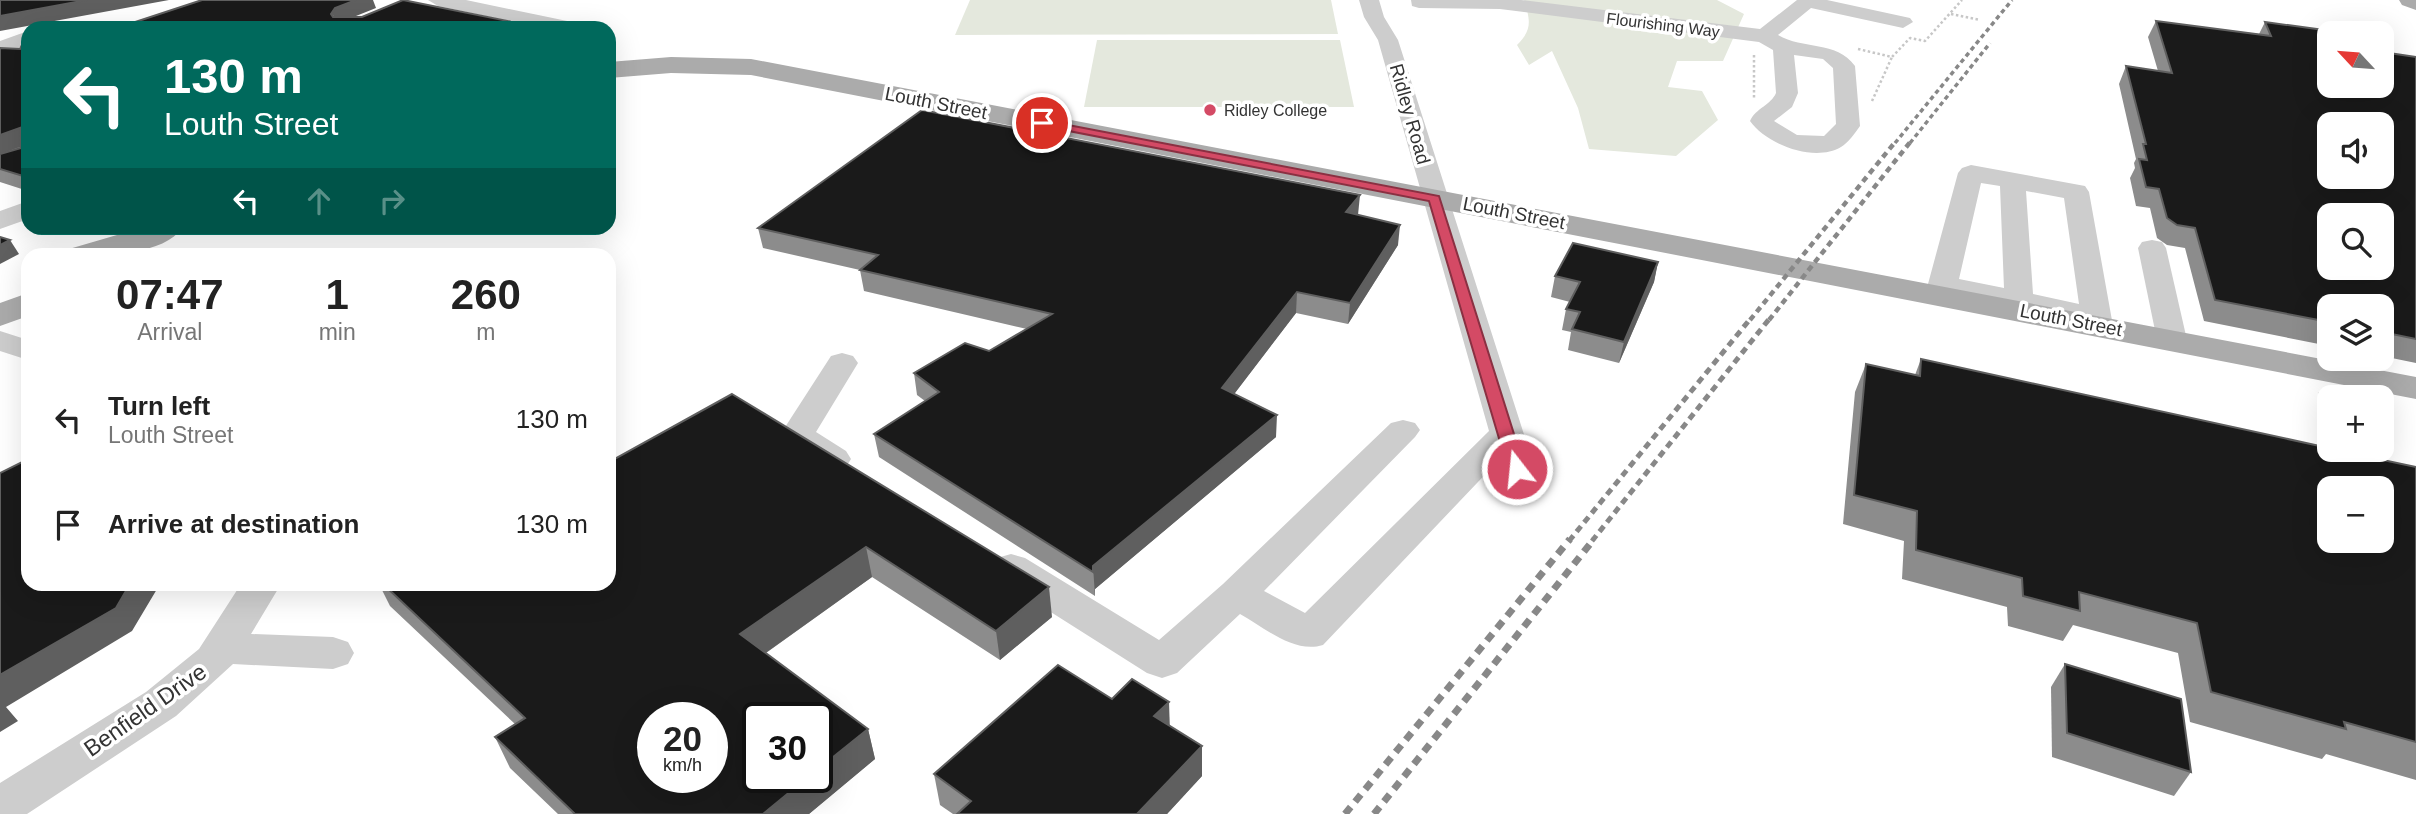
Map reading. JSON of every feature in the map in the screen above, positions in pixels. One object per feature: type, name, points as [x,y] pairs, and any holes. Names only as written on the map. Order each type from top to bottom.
[{"type":"main road","points":[[2410,0],[2416,3]]},
{"type":"main road","name":"Louth Street","points":[[616,69],[671,65],[751,67],[1434,198],[1943,290],[2097,321],[2172,340],[2416,388]]},
{"type":"main road","points":[[113,248],[145,240]]},
{"type":"main road","points":[[0,292],[21,282]]},
{"type":"main road","points":[[0,316],[21,306]]},
{"type":"street","points":[[438,0],[538,21]]},
{"type":"street","name":"Flourishing Way","points":[[1369,0],[1406,6],[1504,5]]},
{"type":"street","name":"Ridley Road","points":[[1369,0],[1374,17],[1388,40],[1517,469]]},
{"type":"street","name":"Flourishing Way","points":[[1473,0],[1766,44],[1829,54],[1844,66],[1848,126],[1832,142],[1819,145],[1782,138],[1768,130],[1762,121],[1765,114],[1784,102],[1787,93],[1766,44]]},
{"type":"street","points":[[1766,44],[1808,1],[1903,22]]},
{"type":"street","name":"Ridley Road","points":[[1388,40],[1406,6]]},
{"type":"street","points":[[12,56],[1,51],[21,40]]},
{"type":"street","points":[[1971,173],[2013,181],[2076,192],[2097,321],[2019,299],[1943,290],[1971,173]]},
{"type":"street","points":[[2013,181],[2019,299]]},
{"type":"street","points":[[0,221],[21,212]]},
{"type":"street","points":[[2152,248],[2172,340]]},
{"type":"street","points":[[0,340],[21,348]]},
{"type":"street","points":[[842,363],[797,435],[867,479]]},
{"type":"street","points":[[985,552],[1163,662],[1237,594],[1403,430]]},
{"type":"street","points":[[1237,594],[1308,634],[1506,433]]},
{"type":"street","name":"Benfield Drive","points":[[0,807],[161,704],[214,660],[258,591]]},
{"type":"street","points":[[221,648],[333,653]]},
{"type":"path","points":[[1950,14],[1980,20]]},
{"type":"path","points":[[1754,103],[1766,44]]},
{"type":"path","points":[[1871,105],[1892,57]]},
{"type":"shaded area","points":[[970,0],[1331,0],[1338,34],[955,35]]},
{"type":"shaded area","points":[[1524,0],[1717,0],[1744,14],[1723,61],[1677,61],[1668,87],[1702,91],[1718,120],[1676,156],[1589,149],[1578,108],[1552,51],[1529,65],[1517,45],[1526,34],[1529,24]]},
{"type":"shaded area","points":[[1097,40],[1340,40],[1354,107],[1084,107]]},
{"type":"building","points":[[0,0],[87,0],[0,16]]},
{"type":"building","points":[[202,0],[356,0],[335,8],[331,14],[333,17],[362,17],[403,0],[508,21],[138,21]]},
{"type":"building","points":[[2156,21],[2271,36],[2265,22],[2317,29],[2317,98],[2394,98],[2394,54],[2416,57],[2416,339],[2394,334],[2394,294],[2317,294],[2317,320],[2215,300],[2195,228],[2177,225],[2167,218],[2159,189],[2146,187],[2139,159],[2147,160],[2143,144],[2146,144],[2126,66],[2172,73]]},
{"type":"building","points":[[21,47],[21,148],[20,128],[0,135],[0,48]]},
{"type":"building","points":[[922,110],[1360,195],[1346,212],[1400,225],[1350,303],[1297,292],[1222,388],[1277,415],[1093,566],[1093,572],[874,434],[939,392],[914,373],[965,343],[989,351],[1052,314],[860,270],[878,255],[758,228]]},
{"type":"building","points":[[21,148],[21,175],[0,169],[0,154]]},
{"type":"building","points":[[0,237],[10,240],[0,245]]},
{"type":"building","points":[[1573,243],[1658,262],[1624,342],[1572,329],[1580,312],[1566,309],[1580,282],[1555,276]]},
{"type":"building","points":[[1921,359],[2317,445],[2317,462],[2392,462],[2416,467],[2416,742],[2344,722],[2346,729],[2211,692],[2197,623],[2079,592],[2080,611],[2023,596],[2022,578],[1916,550],[1917,511],[1854,495],[1866,364],[1920,376]]},
{"type":"building","points":[[732,394],[1049,587],[996,631],[866,547],[740,634],[832,702],[742,702],[742,793],[789,793],[763,814],[575,814],[495,737],[525,718],[390,591],[616,591],[616,458]]},
{"type":"building","points":[[21,462],[21,591],[126,591],[116,608],[0,675],[0,473]]},
{"type":"building","points":[[2065,664],[2181,699],[2191,772],[2067,733]]},
{"type":"building","points":[[1058,665],[1112,699],[1132,679],[1169,702],[1154,716],[1202,746],[1137,814],[957,814],[971,801],[934,774]]},
{"type":"building","points":[[833,703],[868,729],[833,757]]},
{"type":"railway","points":[[1895,143],[2012,0]]},
{"type":"railway","points":[[1910,143],[1990,43]]},
{"type":"railway","points":[[1750,320],[1896,141]]},
{"type":"railway","points":[[1769,320],[1911,141]]},
{"type":"railway","points":[[1569,541],[1751,318]]},
{"type":"railway","points":[[1592,541],[1770,318]]},
{"type":"railway","points":[[1345,814],[1570,539]]},
{"type":"railway","points":[[1374,814],[1594,539]]},
{"type":"place","name":"Ridley College","points":[[1210,110]]},
{"type":"route","points":[[1042,123],[1434,198],[1517,469]]}]
